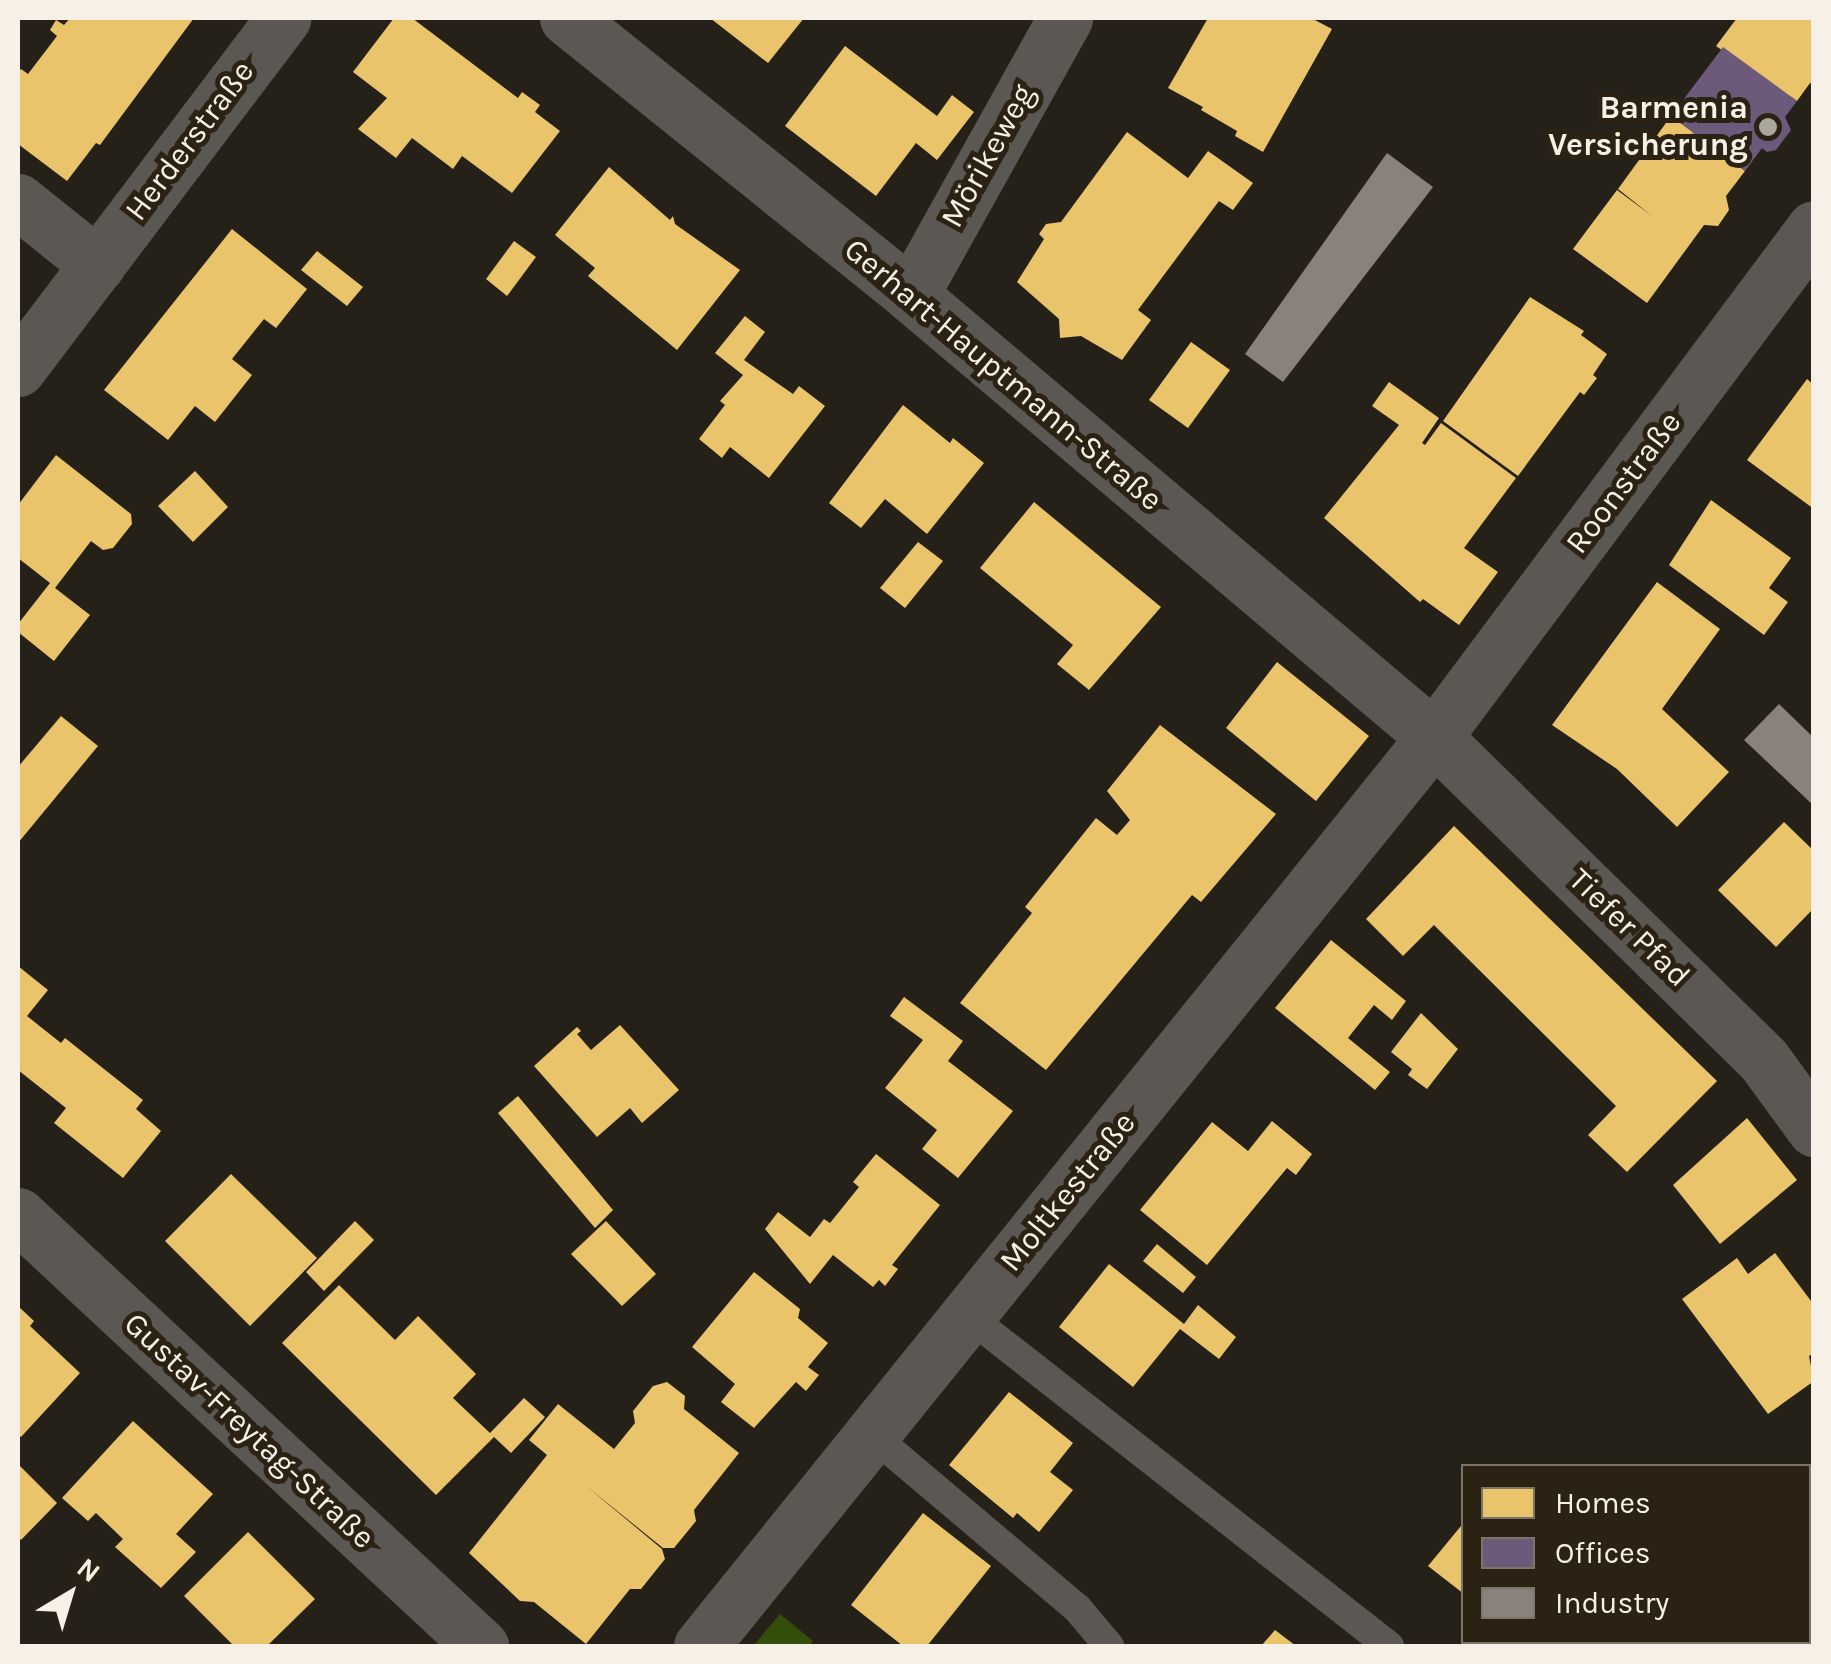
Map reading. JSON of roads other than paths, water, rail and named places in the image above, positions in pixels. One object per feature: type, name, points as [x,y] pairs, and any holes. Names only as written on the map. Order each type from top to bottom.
[{"type":"street","name":"Herderstraße","points":[[18,368],[283,18]]},
{"type":"street","name":"Gerhart-Hauptmann-Straße","points":[[567,18],[911,295],[1434,737]]},
{"type":"street","name":"Mörikeweg","points":[[911,295],[1066,18]]},
{"type":"street","points":[[18,201],[98,265]]},
{"type":"street","name":"Roonstraße","points":[[1434,737],[1814,228]]},
{"type":"street","name":"Tiefer Pfad","points":[[1434,737],[1762,1059],[1814,1128]]},
{"type":"street","name":"Moltkestraße","points":[[701,1646],[1434,737]]},
{"type":"street","name":"Gustav-Freytag-Straße","points":[[18,1215],[481,1646]]},
{"type":"lane","points":[[968,1316],[1389,1646]]},
{"type":"lane","points":[[872,1435],[1077,1608],[1109,1646]]},
{"type":"place","name":"Barmenia Versicherung","points":[[1768,127]]}]
